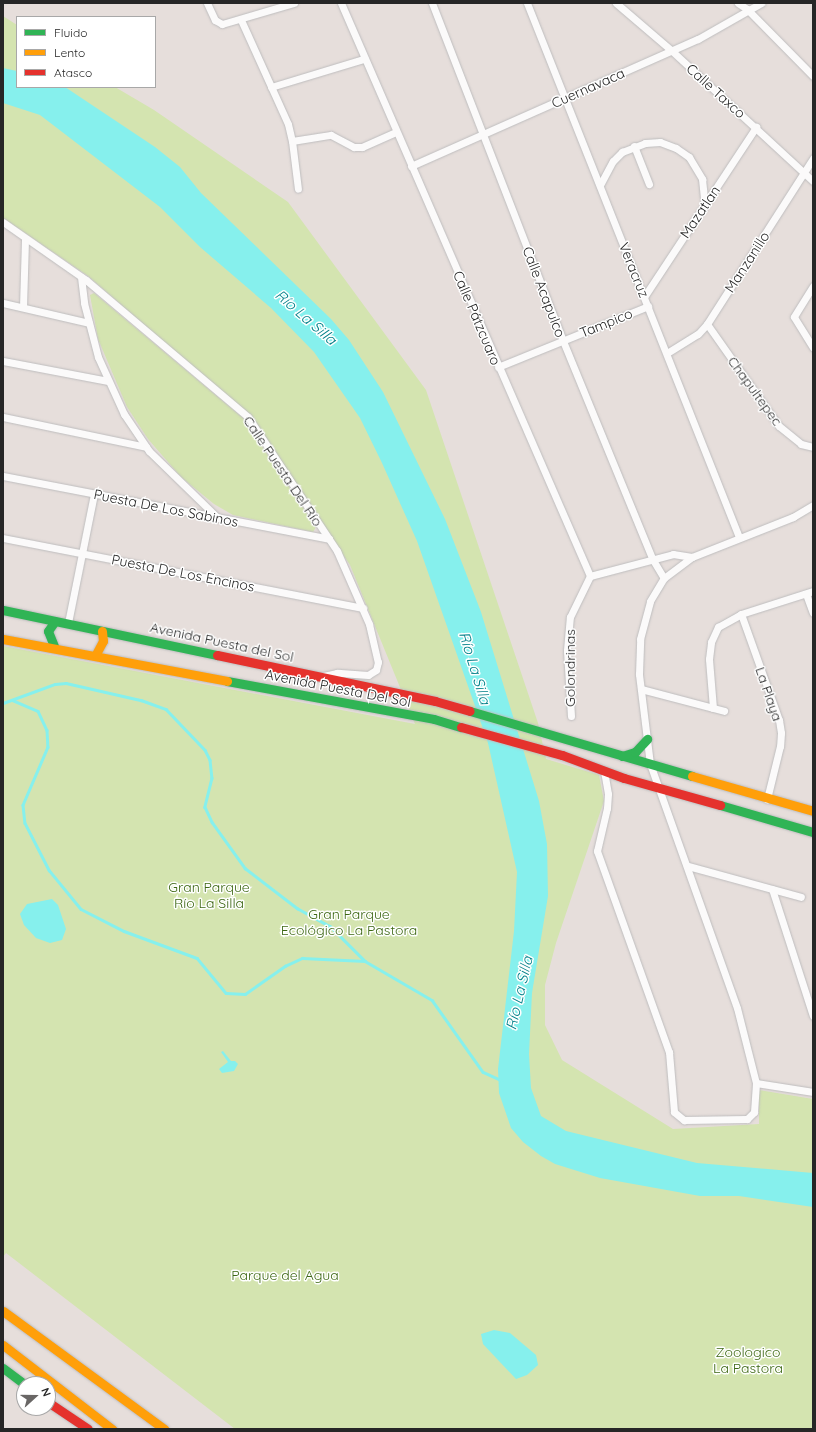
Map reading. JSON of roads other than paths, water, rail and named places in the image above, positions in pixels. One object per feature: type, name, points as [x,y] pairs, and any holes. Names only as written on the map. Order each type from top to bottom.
[{"type":"main road","name":"Avenida Puesta del Sol","points":[[3,610],[435,701],[622,756]]},
{"type":"main road","points":[[3,616],[17,612]]},
{"type":"main road","points":[[54,646],[48,631],[55,620]]},
{"type":"main road","points":[[96,654],[103,641],[102,631]]},
{"type":"main road","name":"Avenida Puesta Del Sol","points":[[4,638],[54,646],[434,719],[562,755],[604,771],[813,832]]},
{"type":"main road","points":[[622,756],[634,752],[647,739]]},
{"type":"main road","points":[[622,756],[813,812]]},
{"type":"main road","points":[[3,1311],[164,1429]]},
{"type":"main road","points":[[3,1345],[112,1429]]},
{"type":"main road","points":[[3,1368],[16,1378]]},
{"type":"main road","points":[[56,1407],[88,1429]]},
{"type":"street","points":[[207,3],[217,23],[241,20],[294,3]]},
{"type":"street","name":"Calle Pátzcuaro","points":[[341,3],[364,59],[590,576]]},
{"type":"street","name":"Calle Acapulco","points":[[432,3],[563,341],[653,560],[664,578]]},
{"type":"street","name":"Veracruz","points":[[527,3],[739,537]]},
{"type":"street","name":"Calle Taxco","points":[[616,3],[672,51],[813,181]]},
{"type":"street","points":[[738,3],[747,9],[813,76]]},
{"type":"street","name":"Cuernavaca","points":[[411,166],[672,51],[712,32],[747,9],[761,3]]},
{"type":"street","points":[[241,20],[271,87],[292,141],[298,189]]},
{"type":"street","points":[[271,87],[364,59]]},
{"type":"street","name":"Mazatlan","points":[[644,296],[756,127]]},
{"type":"street","points":[[292,141],[331,135],[354,148],[362,147],[396,132]]},
{"type":"street","points":[[600,185],[612,161],[622,152],[634,146],[660,142],[676,148],[689,157],[702,179],[705,206]]},
{"type":"street","points":[[634,146],[649,184]]},
{"type":"street","name":"Manzanillo","points":[[667,353],[694,337],[707,324],[805,173],[813,158]]},
{"type":"street","name":"Calle Puesta Del Río","points":[[3,222],[24,239],[81,277],[244,413],[329,539],[363,608],[375,648],[376,670],[368,675],[337,673],[319,676]]},
{"type":"street","points":[[23,307],[24,239]]},
{"type":"street","points":[[81,277],[89,323],[108,381],[124,414],[146,447],[171,474],[219,518]]},
{"type":"street","points":[[813,286],[794,317],[813,347]]},
{"type":"street","points":[[3,303],[89,323]]},
{"type":"street","name":"Tampico","points":[[498,367],[648,306]]},
{"type":"street","name":"Chapultepec","points":[[707,324],[779,426],[801,444],[813,447]]},
{"type":"street","points":[[3,361],[108,381]]},
{"type":"street","points":[[3,417],[146,447]]},
{"type":"street","name":"Puesta De Los Sabinos","points":[[3,476],[329,539]]},
{"type":"street","points":[[68,623],[94,494]]},
{"type":"street","points":[[604,771],[608,794],[608,808],[597,851],[661,1026],[669,1052],[672,1106],[677,1117],[684,1120],[748,1119],[752,1117],[756,1083],[737,1008],[688,866],[650,764],[638,658],[640,639],[650,601],[664,578],[692,557],[739,537],[794,517],[813,504]]},
{"type":"street","name":"Puesta De Los Encinos","points":[[3,538],[363,608]]},
{"type":"street","points":[[590,576],[678,554],[692,557]]},
{"type":"street","name":"Golondrinas","points":[[571,716],[567,650],[570,617],[590,576]]},
{"type":"street","points":[[713,708],[709,660],[711,642],[718,627],[741,614],[810,592],[813,613]]},
{"type":"street","name":"La Playa","points":[[741,614],[779,720],[781,734],[780,746],[767,799]]},
{"type":"street","points":[[641,690],[724,711]]},
{"type":"street","points":[[688,866],[801,897]]},
{"type":"street","points":[[772,889],[813,1016]]},
{"type":"street","points":[[756,1083],[813,1092]]},
{"type":"water","name":"Río La Silla","points":[[3,68],[16,71],[16,88],[66,88],[155,147],[180,167],[201,193],[331,319],[349,340],[383,392],[445,519],[481,612],[539,801],[547,844],[548,896],[532,993],[529,1054],[531,1088],[541,1116],[566,1131],[697,1163],[813,1173],[813,1207],[739,1196],[700,1196],[600,1178],[555,1164],[541,1156],[523,1142],[511,1128],[499,1093],[498,1069],[514,931],[517,872],[488,743],[417,541],[360,418],[314,352],[271,308],[200,247],[160,207],[40,115],[3,103]]},
{"type":"water","points":[[52,899],[58,905],[66,929],[62,940],[50,943],[36,938],[24,925],[20,914],[27,904]]},
{"type":"water","points":[[223,1051],[231,1061],[235,1061],[238,1064],[234,1071],[222,1073],[219,1069],[228,1062],[221,1052]]},
{"type":"water","points":[[494,1330],[510,1333],[536,1355],[538,1365],[527,1375],[516,1379],[483,1344],[481,1334]]},
{"type":"waterway","points":[[3,703],[55,684],[66,683],[141,700],[166,709],[205,750],[210,760],[212,778],[205,807],[212,822],[245,868],[297,908],[330,926],[365,961],[432,1000],[483,1072],[501,1080]]},
{"type":"waterway","points":[[12,700],[38,711],[47,730],[48,747],[23,805],[25,823],[49,870],[81,909],[124,931],[197,958],[226,993],[245,994],[285,966],[302,958],[365,961]]},
{"type":"park label","name":"Gran Parque Río La Silla","points":[[209,896]]},
{"type":"park label","name":"Gran Parque Ecológico La Pastora","points":[[349,922]]},
{"type":"park label","name":"Parque del Agua","points":[[285,1275]]},
{"type":"park label","name":"Zoologico La Pastora","points":[[748,1360]]}]
